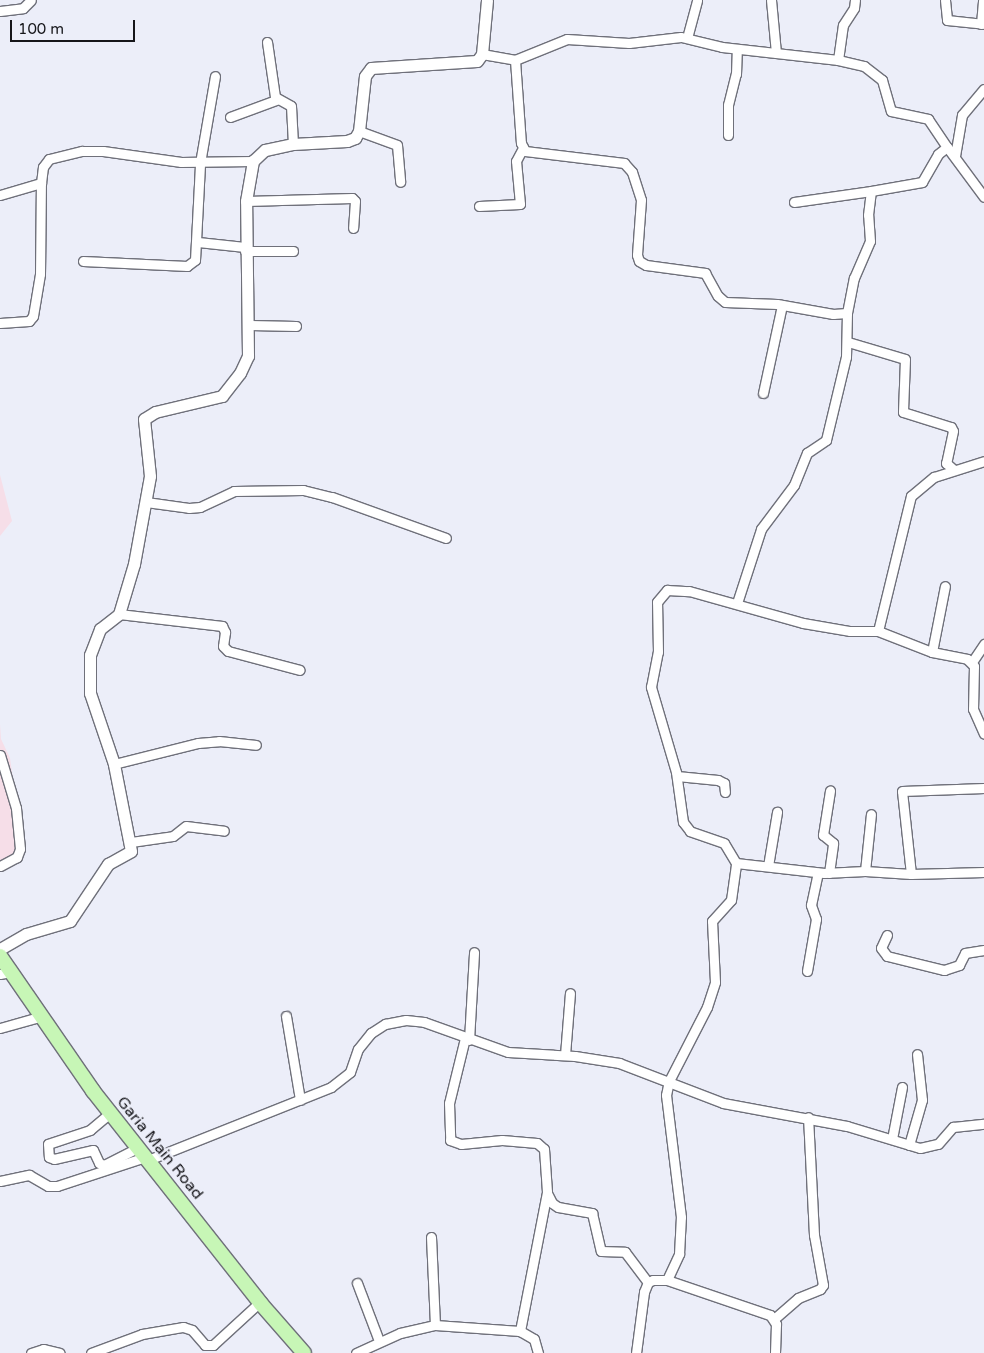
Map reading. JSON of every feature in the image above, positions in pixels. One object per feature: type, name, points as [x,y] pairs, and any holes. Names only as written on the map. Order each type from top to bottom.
[{"type":"main road","name":"Garia Main Road","points":[[0,956],[5,973],[110,1113],[260,1302],[304,1353]]},
{"type":"street","points":[[0,11],[24,8],[31,0]]},
{"type":"street","points":[[0,323],[29,321],[35,309],[40,274],[41,183],[44,167],[49,159],[82,151],[200,163],[252,161],[265,150],[293,144],[346,142],[359,132],[365,76],[371,68],[477,61],[482,54],[487,0]]},
{"type":"street","points":[[687,38],[697,0]]},
{"type":"street","points":[[771,0],[776,53]]},
{"type":"street","points":[[838,60],[843,25],[854,8],[855,0]]},
{"type":"street","points":[[944,0],[947,20],[983,24],[982,0]]},
{"type":"street","points":[[482,54],[515,60],[567,39],[629,43],[687,38],[737,49],[838,60],[864,66],[882,80],[891,111],[928,119],[984,197]]},
{"type":"street","points":[[267,42],[276,100]]},
{"type":"street","points":[[728,134],[728,105],[736,74],[737,49]]},
{"type":"street","points":[[479,206],[520,204],[516,161],[523,148],[515,60]]},
{"type":"street","points":[[83,261],[187,266],[195,260],[198,242],[200,163],[215,76]]},
{"type":"street","points":[[955,156],[962,115],[984,89]]},
{"type":"street","points":[[230,117],[276,100],[291,106],[293,144]]},
{"type":"street","points":[[359,132],[398,145],[400,182]]},
{"type":"street","points":[[794,202],[922,182],[938,154],[947,147]]},
{"type":"street","points":[[523,148],[531,154],[624,162],[632,172],[640,200],[636,255],[646,265],[705,273],[718,296],[725,302],[782,305],[833,314],[847,313]]},
{"type":"street","points":[[0,949],[26,934],[70,921],[108,864],[128,855],[131,842],[114,764],[92,700],[88,675],[93,642],[100,629],[119,614],[134,564],[150,476],[144,419],[155,412],[222,396],[245,365],[250,325],[246,249],[246,201],[252,161]]},
{"type":"street","points":[[0,195],[41,183]]},
{"type":"street","points":[[737,603],[761,529],[794,485],[807,453],[826,440],[848,342],[847,313],[854,278],[870,241],[868,216],[871,190]]},
{"type":"street","points":[[246,201],[352,198],[355,201],[353,228]]},
{"type":"street","points":[[198,242],[246,249],[293,251]]},
{"type":"street","points":[[763,392],[782,305]]},
{"type":"street","points":[[250,325],[296,326]]},
{"type":"street","points":[[848,342],[905,359],[903,412],[951,427],[953,432],[946,464],[953,469]]},
{"type":"street","points":[[878,631],[911,496],[926,482],[953,469],[984,461]]},
{"type":"street","points":[[146,502],[189,508],[200,507],[234,491],[303,490],[326,495],[446,538]]},
{"type":"street","points":[[932,652],[945,586]]},
{"type":"street","points":[[667,1280],[679,1254],[681,1217],[666,1109],[669,1081],[707,1008],[715,982],[712,921],[731,900],[736,863],[724,843],[690,831],[685,826],[677,776],[651,686],[658,652],[657,602],[667,590],[674,589],[737,603],[808,624],[850,631],[878,631],[932,652],[972,662]]},
{"type":"street","points":[[119,614],[222,626],[226,632],[223,646],[228,651],[300,670]]},
{"type":"street","points":[[984,644],[972,662],[974,682],[973,709],[984,734]]},
{"type":"street","points":[[974,682],[984,682]]},
{"type":"street","points":[[114,764],[198,742],[219,741],[256,745]]},
{"type":"street","points":[[0,755],[16,808],[20,849],[16,857],[0,866]]},
{"type":"street","points":[[677,776],[718,780],[724,783],[725,792]]},
{"type":"street","points":[[911,874],[902,791],[984,788]]},
{"type":"street","points":[[829,873],[833,843],[823,834],[830,791]]},
{"type":"street","points":[[768,866],[777,812]]},
{"type":"street","points":[[865,870],[871,814]]},
{"type":"street","points":[[131,842],[173,836],[186,826],[224,830]]},
{"type":"street","points":[[736,863],[818,873],[865,870],[911,874],[984,872]]},
{"type":"street","points":[[808,971],[816,919],[811,905],[818,873]]},
{"type":"street","points":[[887,935],[881,948],[887,956],[944,970],[960,965],[965,953],[984,950]]},
{"type":"street","points":[[474,952],[467,1039],[449,1103],[450,1140],[461,1144],[502,1140],[537,1143],[544,1149],[547,1192],[520,1331]]},
{"type":"street","points":[[564,1055],[570,993]]},
{"type":"street","points":[[286,1016],[300,1100]]},
{"type":"street","points":[[0,1028],[39,1017]]},
{"type":"street","points":[[0,1180],[28,1175],[48,1186],[57,1186],[300,1100],[344,1080],[350,1072],[358,1049],[371,1032],[385,1024],[424,1022],[467,1039],[508,1052],[564,1055],[619,1063],[723,1103],[808,1118],[909,1145],[929,1148],[938,1144],[953,1127],[984,1124]]},
{"type":"street","points":[[909,1145],[922,1100],[917,1054]]},
{"type":"street","points":[[892,1139],[902,1087]]},
{"type":"street","points":[[110,1113],[90,1130],[48,1144],[49,1157],[54,1159],[93,1150],[100,1163],[104,1165],[143,1155]]},
{"type":"street","points":[[774,1319],[798,1298],[820,1289],[823,1285],[814,1235],[808,1118]]},
{"type":"street","points":[[547,1192],[552,1203],[558,1207],[592,1213],[601,1251],[625,1252],[648,1282]]},
{"type":"street","points":[[431,1237],[435,1325]]},
{"type":"street","points":[[648,1282],[667,1280],[774,1319]]},
{"type":"street","points":[[636,1353],[644,1292],[648,1282]]},
{"type":"street","points":[[357,1283],[378,1341]]},
{"type":"street","points":[[96,1352],[151,1331],[183,1327],[192,1330],[205,1345],[214,1345],[260,1302]]},
{"type":"street","points":[[774,1319],[776,1353]]},
{"type":"street","points":[[356,1353],[378,1341],[435,1325],[520,1331],[534,1339],[538,1353]]},
{"type":"street","points":[[31,1353],[43,1349],[60,1353]]},
{"type":"shaded area","points":[[0,475],[12,521],[0,536]]},
{"type":"shaded area","points":[[0,724],[1,739],[10,758],[24,856],[0,870]]}]
